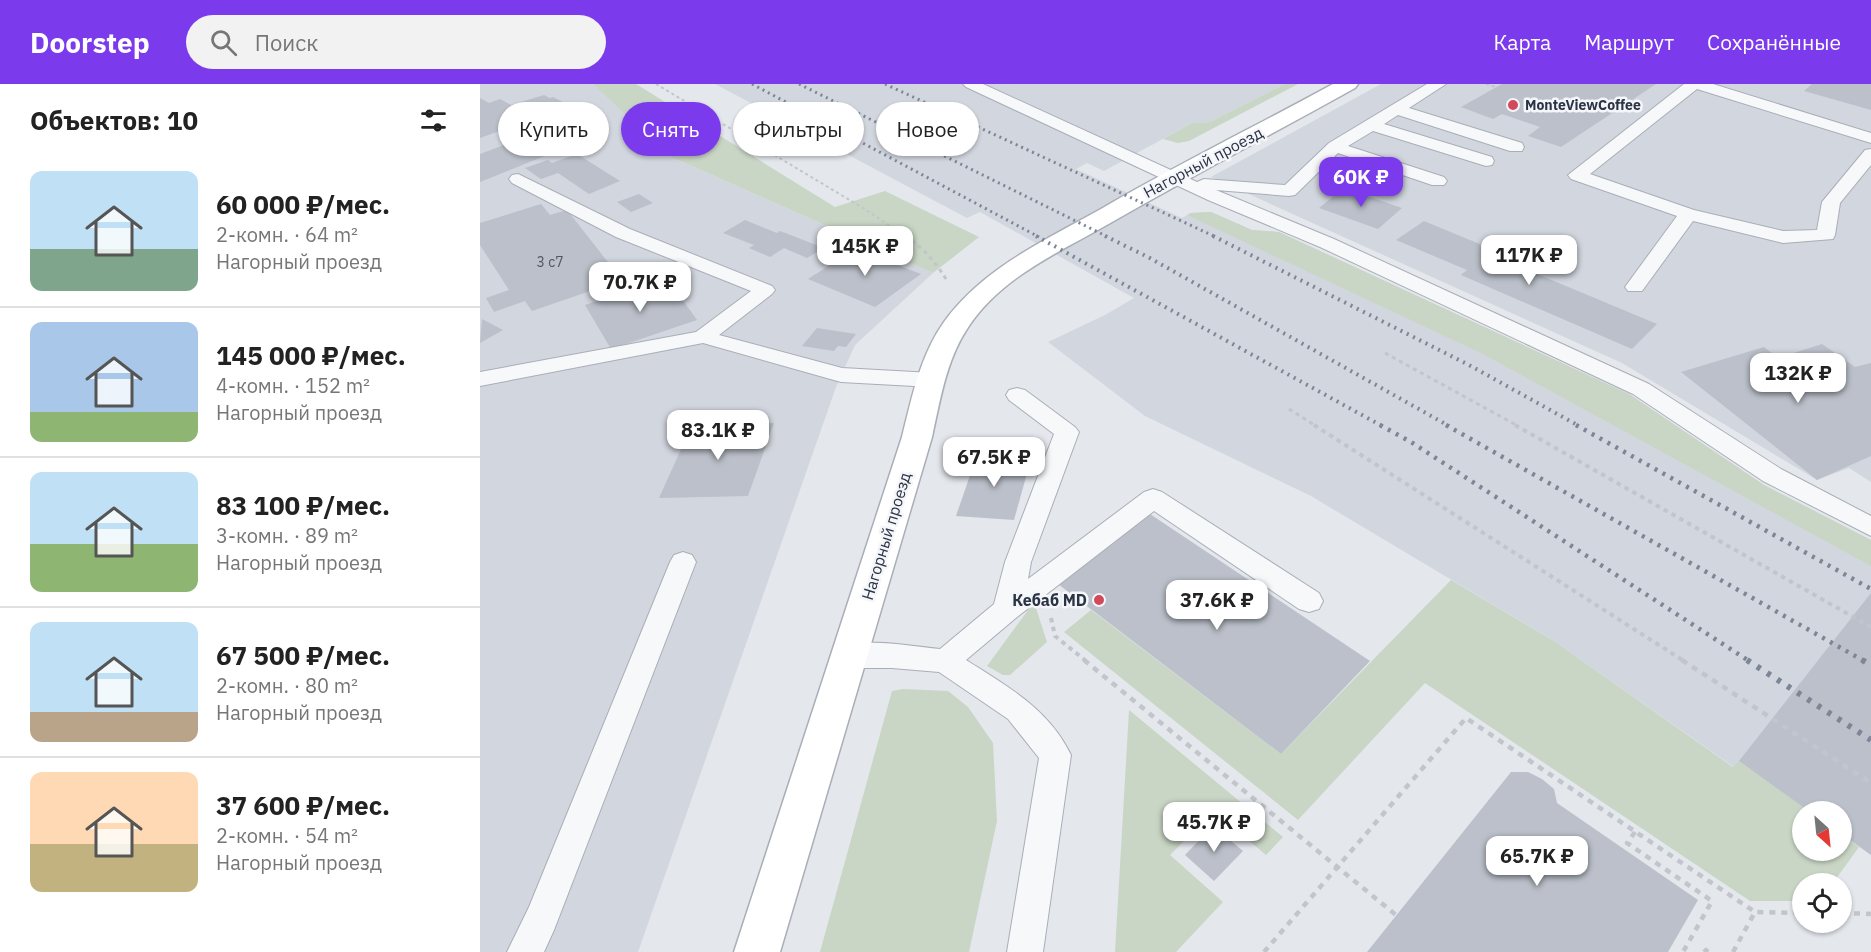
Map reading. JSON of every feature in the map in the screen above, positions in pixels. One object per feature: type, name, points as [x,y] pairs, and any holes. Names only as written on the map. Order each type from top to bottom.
[{"type":"street","name":"Нагорный проезд","points":[[757,952],[917,437],[932,380],[942,349],[954,327],[983,292],[1000,277],[1034,255],[1183,180],[1348,84]]},
{"type":"lane","points":[[971,84],[1214,196],[1327,243],[1641,389],[1772,475],[1870,525]]},
{"type":"lane","points":[[1183,180],[1289,191],[1335,147],[1438,84]]},
{"type":"lane","points":[[1871,138],[1696,84],[1577,175],[1688,214],[1783,237],[1826,235],[1831,202],[1871,154]]},
{"type":"lane","points":[[1395,110],[1516,147]]},
{"type":"lane","points":[[1371,125],[1486,161]]},
{"type":"lane","points":[[1335,147],[1438,182]]},
{"type":"lane","points":[[518,179],[623,232],[765,290],[703,337]]},
{"type":"lane","points":[[1635,287],[1688,214]]},
{"type":"lane","points":[[480,379],[703,337],[841,375],[932,380]]},
{"type":"lane","points":[[1006,609],[1018,562],[1067,432],[1017,395]]},
{"type":"lane","points":[[945,661],[1006,609],[1154,498],[1309,601]]},
{"type":"lane","points":[[525,952],[542,918],[682,562]]},
{"type":"lane","points":[[849,656],[892,656],[945,661],[1019,710],[1055,755],[1025,952]]},
{"type":"path","points":[[656,84],[843,196],[919,246],[937,264],[949,284]]},
{"type":"path","points":[[1486,84],[1496,87]]},
{"type":"path","points":[[1385,353],[1598,470],[1871,627]]},
{"type":"path","points":[[1289,410],[1794,731],[1871,783]]},
{"type":"path","points":[[1039,584],[1046,593],[1055,636],[1396,915]]},
{"type":"path","points":[[1264,952],[1466,718],[1755,912],[1792,912]]},
{"type":"path","points":[[1635,832],[1627,843],[1712,901],[1683,952]]},
{"type":"path","points":[[1733,952],[1755,912]]},
{"type":"path","points":[[1852,913],[1871,914]]},
{"type":"shaded area","points":[[480,84],[593,84],[621,111],[621,156],[669,156],[933,273],[855,345],[836,387],[638,952],[480,952]]},
{"type":"shaded area","points":[[715,84],[1285,84],[1210,122],[1192,123],[1104,171],[1087,163],[1076,169],[1182,218],[1191,213],[1211,212],[1252,230],[1279,232],[1629,394],[1764,485],[1871,540],[1871,855],[1852,841],[1852,801],[1820,801],[1739,761],[1734,767],[1554,641],[1311,496],[1145,416],[1048,342],[1105,315],[1134,298],[980,212],[967,218],[850,156],[864,156],[864,102],[749,102]]},
{"type":"shaded area","points":[[1381,84],[1871,84],[1871,482],[1849,468],[1817,480],[1622,363],[1211,177]]},
{"type":"green space","points":[[593,84],[636,84],[665,102],[621,102],[621,111]]},
{"type":"green space","points":[[1285,84],[1298,84],[1189,141],[1178,143],[1163,139],[1192,123],[1210,122]]},
{"type":"green space","points":[[721,137],[733,144],[733,156],[752,156],[835,207],[885,191],[979,237],[933,273],[669,156],[721,156]]},
{"type":"green space","points":[[1211,212],[1252,230],[1279,232],[1629,394],[1764,485],[1871,540],[1871,566],[1483,354],[1187,215]]},
{"type":"green space","points":[[1451,580],[1554,641],[1733,767],[1739,761],[1796,801],[1792,801],[1792,861],[1849,861],[1840,873],[1792,873],[1792,901],[1750,901],[1425,683],[1298,820],[1064,632],[1091,610],[1281,754]]},
{"type":"green space","points":[[1034,602],[1047,642],[1010,675],[1003,675],[987,666]]},
{"type":"green space","points":[[903,689],[948,691],[968,707],[993,743],[997,821],[969,952],[820,952],[892,691]]},
{"type":"green space","points":[[1129,710],[1283,837],[1266,855],[1214,811],[1170,855],[1223,902],[1176,952],[1115,952]]},
{"type":"green space","points":[[1852,842],[1859,847],[1852,857]]},
{"type":"building","points":[[1502,84],[1656,84],[1561,147],[1528,136],[1540,127],[1502,114],[1493,119],[1461,107]]},
{"type":"building","points":[[1812,84],[1871,84],[1871,110],[1804,91]]},
{"type":"building","points":[[544,95],[563,102],[521,102]]},
{"type":"building","points":[[480,98],[489,103],[500,99],[506,102],[498,102],[498,132],[480,138]]},
{"type":"building","points":[[498,147],[498,156],[545,156],[480,182],[480,154]]},
{"type":"building","points":[[571,156],[580,156],[620,181],[589,194],[558,173],[541,179],[525,168],[548,160],[552,163]]},
{"type":"building","points":[[1344,188],[1402,208],[1378,229],[1319,208]]},
{"type":"building","points":[[639,194],[653,203],[631,212],[617,202]]},
{"type":"building","points":[[541,204],[550,215],[567,210],[622,280],[532,311],[525,301],[494,312],[486,298],[509,290],[480,245],[480,223]]},
{"type":"building","points":[[745,220],[824,248],[807,258],[784,248],[770,257],[749,248],[754,245],[723,233]]},
{"type":"building","points":[[1424,221],[1494,250],[1489,254],[1657,324],[1632,349],[1461,275],[1467,270],[1396,240]]},
{"type":"building","points":[[855,249],[921,274],[875,307],[808,279]]},
{"type":"building","points":[[667,278],[697,320],[611,349],[585,305]]},
{"type":"building","points":[[482,319],[503,330],[480,343]]},
{"type":"building","points":[[817,328],[856,334],[846,347],[838,346],[834,351],[802,346]]},
{"type":"building","points":[[1822,344],[1855,367],[1871,363],[1871,456],[1817,480],[1681,372],[1764,347],[1778,358]]},
{"type":"building","points":[[774,423],[748,496],[659,498],[692,425]]},
{"type":"building","points":[[977,455],[1031,459],[1014,520],[956,516]]},
{"type":"building","points":[[1150,514],[1370,661],[1281,754],[1058,584]]},
{"type":"building","points":[[1871,593],[1871,855],[1852,841],[1852,801],[1795,801],[1739,761]]},
{"type":"building","points":[[1511,772],[1528,772],[1542,779],[1554,789],[1557,803],[1698,900],[1668,952],[1367,952]]},
{"type":"building","points":[[1213,826],[1243,851],[1214,881],[1185,855]]},
{"type":"railway","points":[[752,84],[1039,237]]},
{"type":"railway","points":[[799,84],[1108,237]]},
{"type":"railway","points":[[885,84],[1216,237]]},
{"type":"railway","points":[[1036,236],[1382,426]]},
{"type":"railway","points":[[1105,236],[1148,257],[1449,426]]},
{"type":"railway","points":[[1213,236],[1469,365],[1579,426]]},
{"type":"railway","points":[[1380,425],[1411,442],[1749,661]]},
{"type":"railway","points":[[1446,425],[1864,661]]},
{"type":"railway","points":[[1576,425],[1871,589]]},
{"type":"railway","points":[[1747,660],[1871,740]]},
{"type":"railway","points":[[1862,660],[1871,665]]},
{"type":"place","name":"MonteViewCoffee","points":[[1513,105]]},
{"type":"place","name":"Кебаб MD","points":[[1099,600]]}]
